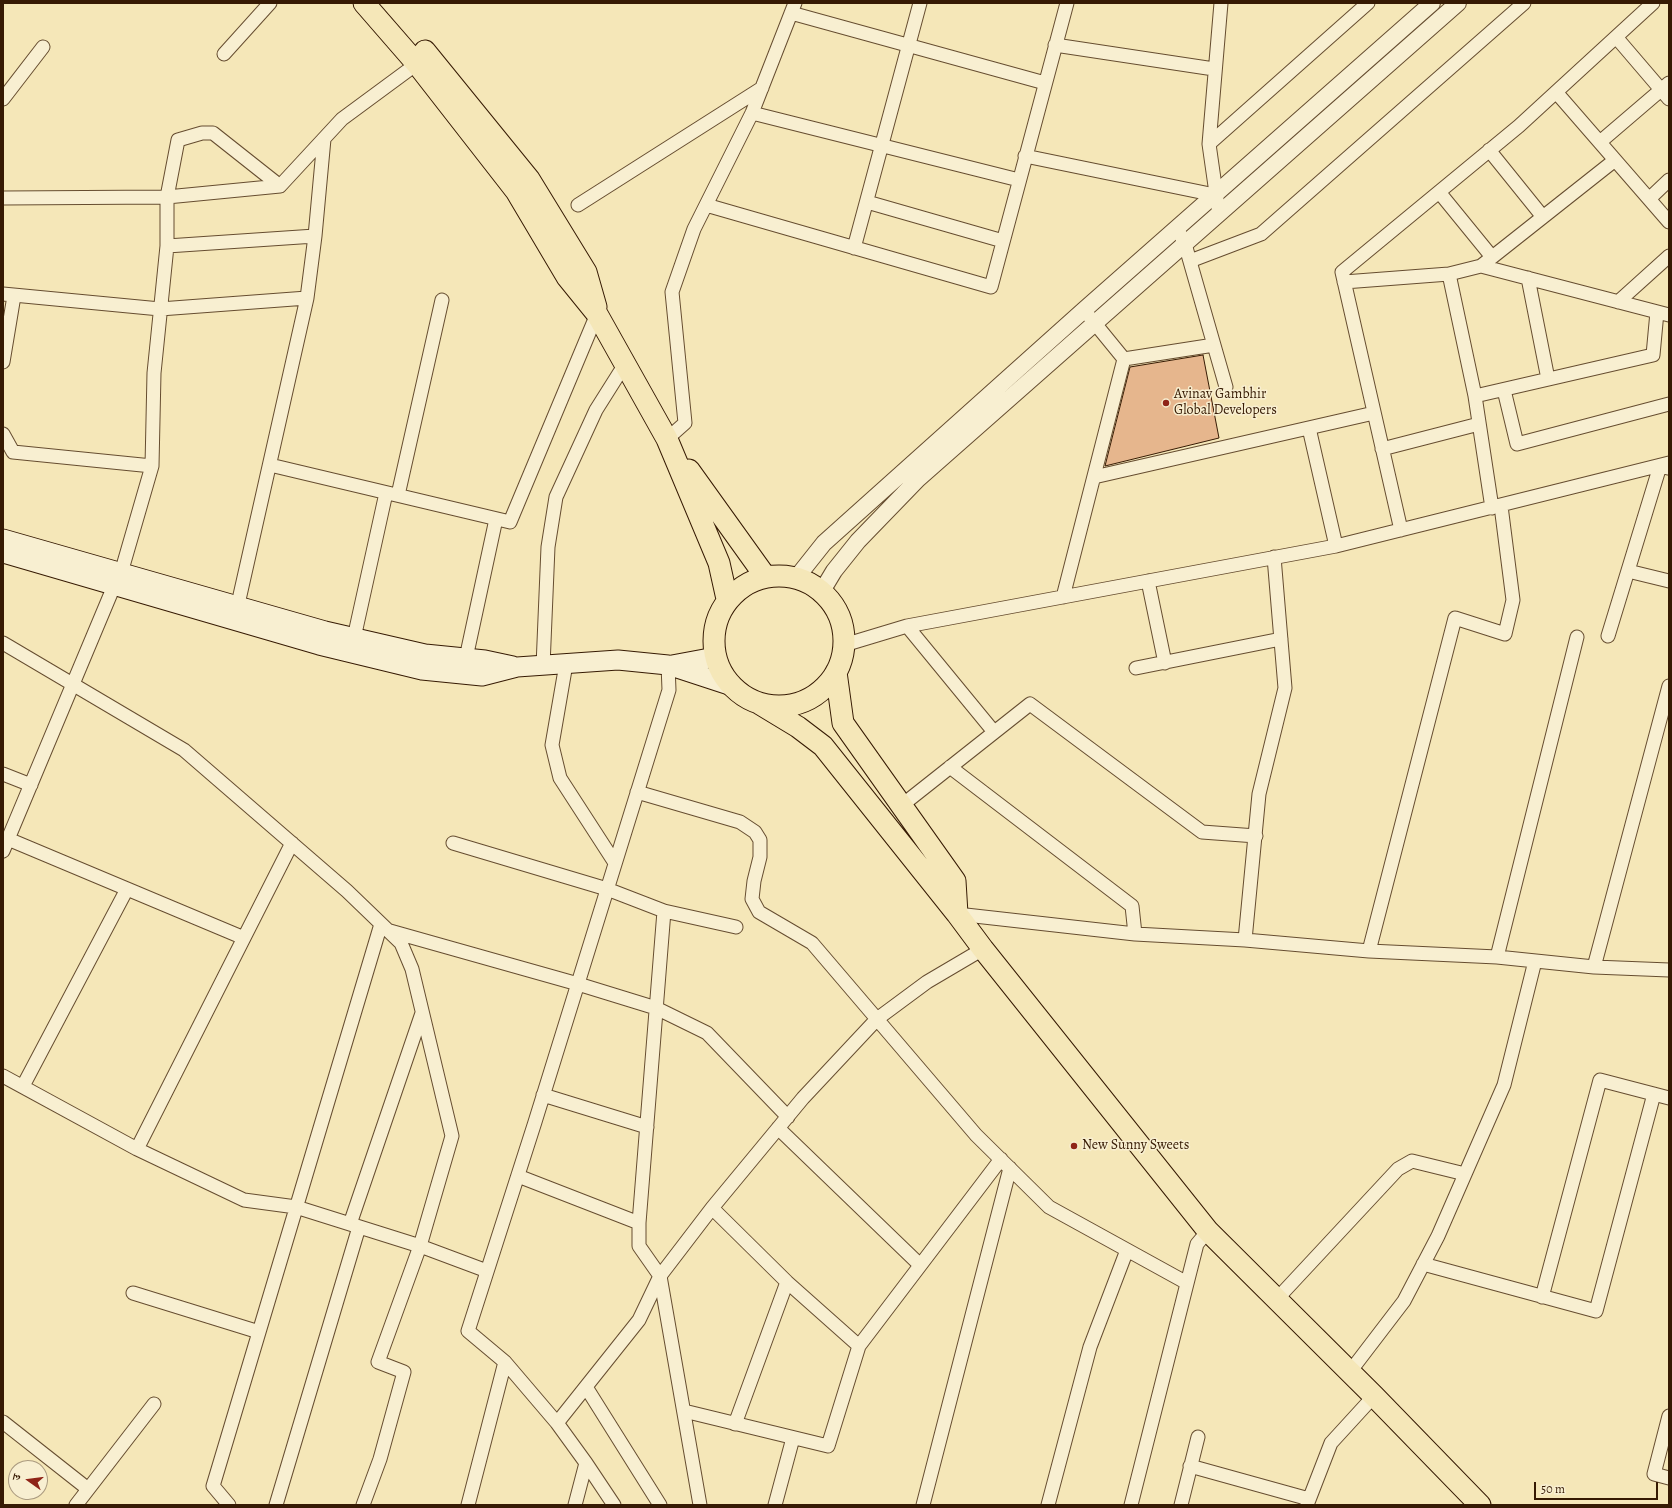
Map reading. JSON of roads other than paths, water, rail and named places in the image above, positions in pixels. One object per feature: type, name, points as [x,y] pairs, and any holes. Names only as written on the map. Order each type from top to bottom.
[{"type":"main road","points":[[364,3],[422,59],[529,179],[586,272],[597,314],[666,439],[719,563],[727,599]]},
{"type":"main road","points":[[383,3],[422,59]]},
{"type":"main road","points":[[666,439],[765,576]]},
{"type":"main road","points":[[3,539],[118,579],[236,613],[425,654],[466,658],[517,667],[618,660],[668,665],[729,685],[743,696],[760,704],[798,727],[823,746],[957,914],[982,949],[1208,1231],[1349,1373],[1374,1396],[1480,1505]]},
{"type":"main road","points":[[3,554],[118,579]]},
{"type":"main road","points":[[729,685],[718,667],[715,657],[713,637],[717,617],[727,599],[744,584],[765,576],[781,574],[797,577],[810,583],[822,591],[835,607],[842,625],[844,645],[842,659],[836,672],[822,690],[803,702],[782,706],[760,704]]},
{"type":"main road","points":[[236,613],[319,645],[422,670],[482,676],[517,667]]},
{"type":"main road","points":[[668,665],[715,657]]},
{"type":"main road","points":[[836,672],[843,722],[955,881],[957,914]]},
{"type":"street","points":[[224,54],[270,3]]},
{"type":"street","points":[[854,248],[920,3]]},
{"type":"street","points":[[706,205],[991,287],[1067,3]]},
{"type":"street","points":[[1219,214],[1215,195],[1209,144],[1214,69],[1221,3]]},
{"type":"street","points":[[1209,144],[1368,3]]},
{"type":"street","points":[[797,577],[824,543],[1084,310],[1432,3]]},
{"type":"street","points":[[822,591],[834,571],[858,541],[918,479],[1458,3]]},
{"type":"street","points":[[1190,262],[1261,234],[1524,3]]},
{"type":"street","points":[[1401,530],[1342,272],[1489,150],[1556,92],[1653,3]]},
{"type":"street","points":[[666,439],[685,423],[672,292],[694,229],[752,113],[793,8],[909,45],[1045,83]]},
{"type":"street","points":[[1600,142],[1666,90],[1616,37]]},
{"type":"street","points":[[1055,45],[1214,69]]},
{"type":"street","points":[[3,99],[43,47]]},
{"type":"street","points":[[3,198],[167,197],[280,186],[342,119],[422,59]]},
{"type":"street","points":[[578,205],[762,88]]},
{"type":"street","points":[[1556,92],[1669,222]]},
{"type":"street","points":[[752,113],[1019,180]]},
{"type":"street","points":[[244,938],[128,889],[6,845],[118,579],[152,466],[154,374],[166,246],[167,197],[178,140],[202,133],[213,133],[280,186]]},
{"type":"street","points":[[236,613],[307,298],[315,236],[324,139]]},
{"type":"street","points":[[1489,150],[1542,217]]},
{"type":"street","points":[[1025,156],[1215,195]]},
{"type":"street","points":[[1344,282],[1450,274],[1481,266],[1615,160]]},
{"type":"street","points":[[1649,199],[1669,180]]},
{"type":"street","points":[[1439,192],[1492,257]]},
{"type":"street","points":[[867,202],[1003,241]]},
{"type":"street","points":[[1177,228],[1185,244],[1226,387]]},
{"type":"street","points":[[166,246],[315,236]]},
{"type":"street","points":[[1618,302],[1669,256]]},
{"type":"street","points":[[1475,396],[1653,355],[1663,314],[1481,266]]},
{"type":"street","points":[[1369,951],[1455,618],[1505,634],[1513,600],[1497,507],[1479,424],[1475,396],[1450,274]]},
{"type":"street","points":[[1528,278],[1548,379]]},
{"type":"street","points":[[3,362],[8,295],[160,309],[307,298]]},
{"type":"street","points":[[354,638],[442,300]]},
{"type":"street","points":[[1084,310],[1124,359]]},
{"type":"street","points":[[270,465],[510,522],[597,314]]},
{"type":"street","points":[[1124,359],[1214,345]]},
{"type":"street","points":[[1063,597],[1124,359]]},
{"type":"street","points":[[543,666],[548,547],[556,497],[596,410],[625,364]]},
{"type":"street","points":[[1504,390],[1517,444],[1669,404]]},
{"type":"street","points":[[1094,477],[1374,413]]},
{"type":"street","points":[[1382,449],[1479,424]]},
{"type":"street","points":[[1308,428],[1336,546]]},
{"type":"street","points":[[3,434],[13,452],[152,466]]},
{"type":"street","points":[[844,645],[907,626],[1336,546],[1666,466]]},
{"type":"street","points":[[1608,636],[1628,571],[1666,466]]},
{"type":"street","points":[[466,658],[496,519]]},
{"type":"street","points":[[1245,940],[1259,794],[1285,688],[1274,557]]},
{"type":"street","points":[[1628,571],[1669,581]]},
{"type":"street","points":[[1148,581],[1165,663]]},
{"type":"street","points":[[907,626],[994,732]]},
{"type":"street","points":[[1497,957],[1577,637]]},
{"type":"street","points":[[1136,668],[1281,639]]},
{"type":"street","points":[[3,643],[184,750],[347,891],[385,927],[401,943],[412,969],[452,1136],[420,1246],[378,1362],[404,1372],[380,1459],[363,1505]]},
{"type":"street","points":[[566,664],[552,744],[560,778],[615,863]]},
{"type":"street","points":[[614,1505],[557,1423],[505,1362],[468,1331],[670,690],[668,665]]},
{"type":"street","points":[[1594,967],[1669,686]]},
{"type":"street","points":[[901,806],[1030,704],[1202,832],[1256,836]]},
{"type":"street","points":[[950,767],[1132,906],[1134,934]]},
{"type":"street","points":[[3,774],[31,785]]},
{"type":"street","points":[[637,792],[740,822],[755,832],[760,840],[760,857],[754,881],[752,898],[759,912],[812,943],[976,1135],[1049,1207],[1187,1283]]},
{"type":"street","points":[[137,1149],[292,843]]},
{"type":"street","points":[[453,843],[607,889],[664,911],[736,927]]},
{"type":"street","points":[[23,1086],[128,889]]},
{"type":"street","points":[[664,911],[646,1127],[639,1222],[639,1246],[660,1276],[700,1505]]},
{"type":"street","points":[[957,914],[1134,934],[1245,940],[1369,951],[1497,957],[1594,967],[1669,970]]},
{"type":"street","points":[[385,927],[656,1008],[707,1033],[788,1117]]},
{"type":"street","points":[[229,1505],[213,1486],[296,1207],[385,927]]},
{"type":"street","points":[[557,1423],[639,1320],[660,1276],[712,1208],[778,1128],[877,1019],[927,982],[982,949]]},
{"type":"street","points":[[1349,1373],[1404,1301],[1438,1236],[1504,1085],[1535,962]]},
{"type":"street","points":[[276,1505],[355,1226],[422,1013]]},
{"type":"street","points":[[3,1076],[137,1149],[244,1200],[296,1207],[420,1246],[487,1271]]},
{"type":"street","points":[[1542,1297],[1600,1080],[1669,1098]]},
{"type":"street","points":[[1423,1264],[1596,1311],[1654,1094]]},
{"type":"street","points":[[543,1095],[646,1127]]},
{"type":"street","points":[[778,1128],[920,1265]]},
{"type":"street","points":[[1276,1300],[1398,1169],[1412,1161],[1465,1174]]},
{"type":"street","points":[[684,1411],[828,1446],[859,1346],[920,1265],[1005,1164]]},
{"type":"street","points":[[923,1505],[1005,1164]]},
{"type":"street","points":[[518,1176],[639,1222]]},
{"type":"street","points":[[712,1208],[787,1282],[859,1346]]},
{"type":"street","points":[[1130,1505],[1197,1244],[1208,1231]]},
{"type":"street","points":[[1048,1505],[1090,1347],[1127,1250]]},
{"type":"street","points":[[734,1424],[787,1282]]},
{"type":"street","points":[[133,1293],[259,1332]]},
{"type":"street","points":[[468,1505],[505,1362]]},
{"type":"street","points":[[586,1387],[660,1505]]},
{"type":"street","points":[[1190,1466],[1308,1502],[1330,1443],[1374,1396]]},
{"type":"street","points":[[76,1505],[154,1404]]},
{"type":"street","points":[[1669,1416],[1654,1474],[1669,1478]]},
{"type":"street","points":[[3,1422],[88,1489]]},
{"type":"street","points":[[1181,1505],[1198,1437]]},
{"type":"street","points":[[775,1505],[793,1438]]},
{"type":"street","points":[[575,1505],[586,1463]]},
{"type":"place","name":"Avinav Gambhir Global Developers","points":[[1166,403]]},
{"type":"place","name":"New Sunny Sweets","points":[[1074,1146]]}]
